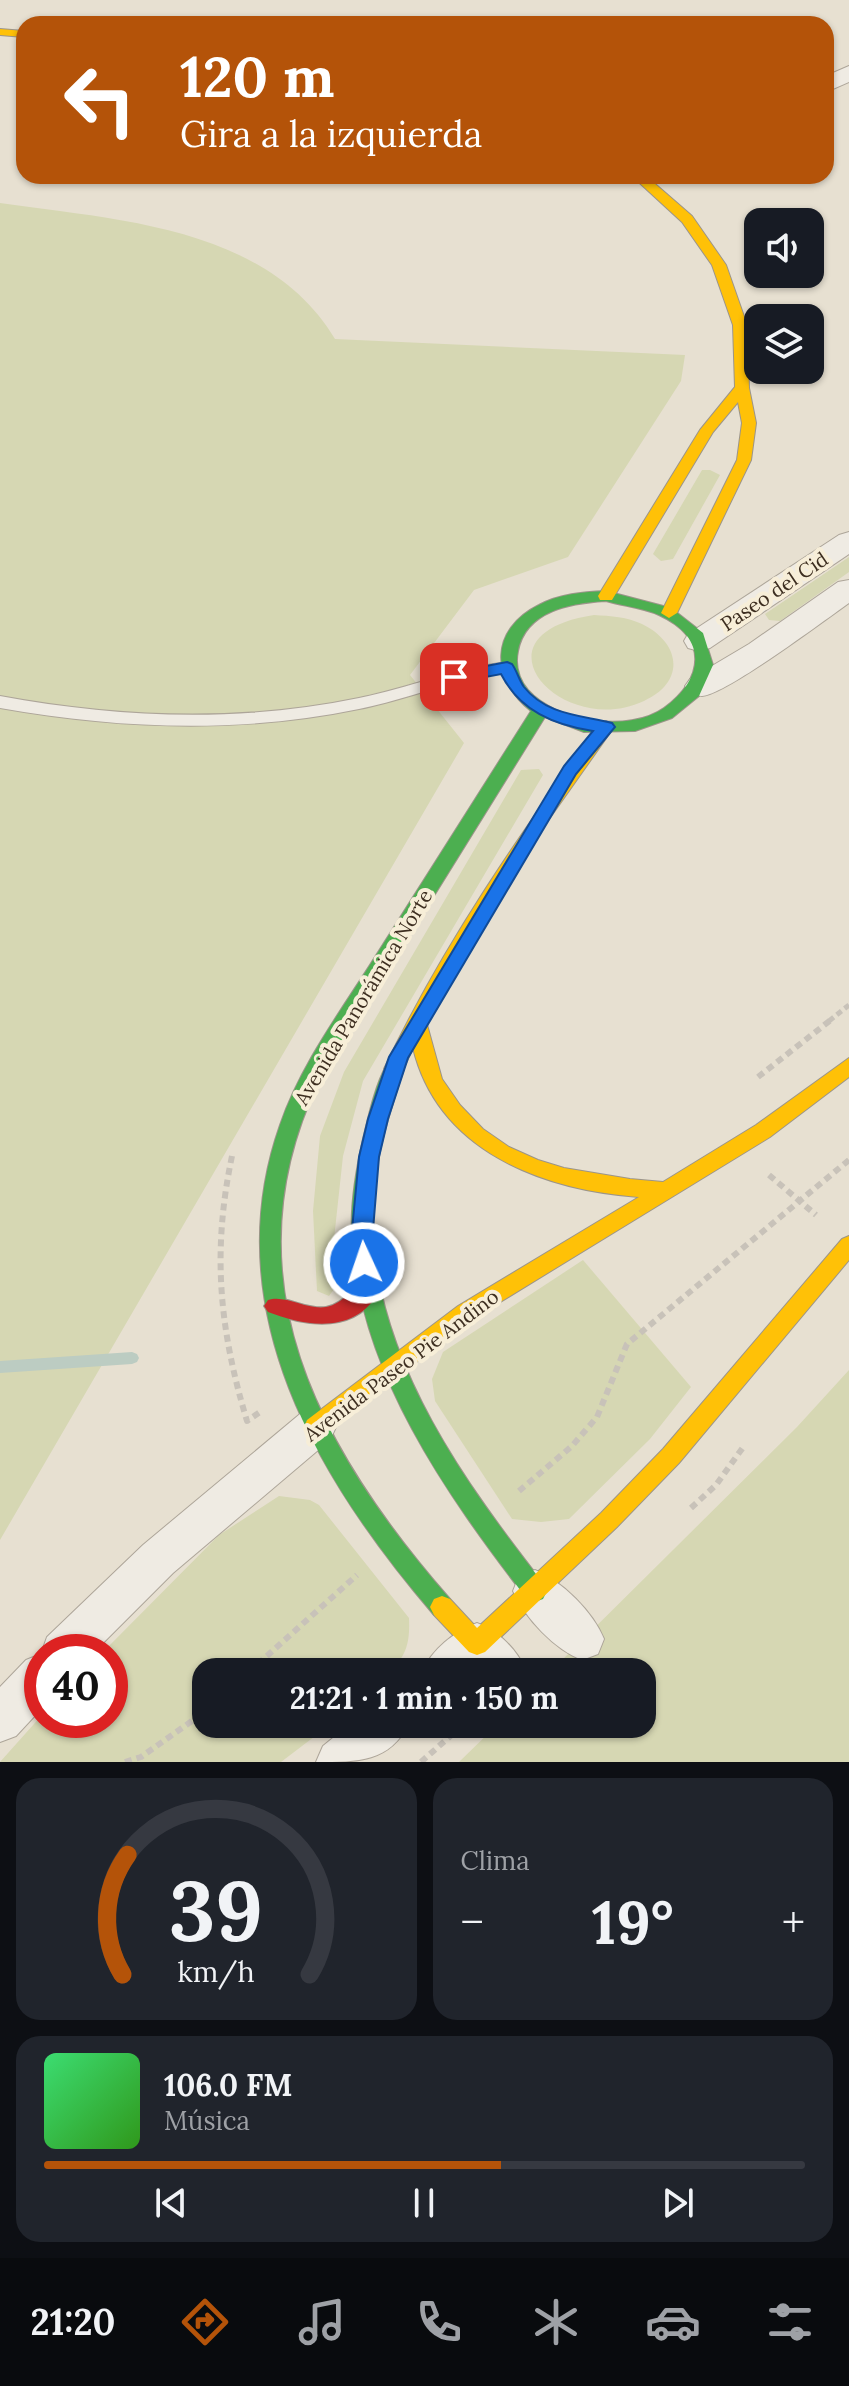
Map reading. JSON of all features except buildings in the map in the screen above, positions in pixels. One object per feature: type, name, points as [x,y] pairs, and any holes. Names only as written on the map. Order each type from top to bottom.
[{"type":"street","points":[[652,184],[687,219],[719,265],[732,294],[740,325],[744,356],[742,388],[749,423],[744,460],[669,613]]},
{"type":"street","points":[[606,596],[707,430],[742,388]]},
{"type":"street","name":"Paseo del Cid","points":[[699,641],[849,541]]},
{"type":"street","name":"Paseo del Cid","points":[[701,686],[760,651],[849,589]]},
{"type":"street","points":[[606,596],[639,601],[669,613],[699,641],[706,663],[701,686],[680,708],[647,723],[606,727],[571,722],[541,709],[518,690],[507,667],[509,642],[515,631],[537,611],[569,599],[606,596]]},
{"type":"street","name":"Avenida Panorámica Norte","points":[[472,1658],[430,1596],[360,1505],[315,1427],[284,1347],[275,1306],[270,1267],[274,1188],[295,1111],[312,1076],[541,709]]},
{"type":"street","points":[[582,1639],[535,1591],[481,1522],[432,1443],[395,1364],[370,1288],[362,1230],[369,1157],[398,1057],[570,770],[606,727]]},
{"type":"street","points":[[417,1022],[434,1083],[449,1107],[485,1142],[526,1163],[564,1177],[624,1189],[663,1190]]},
{"type":"street","name":"Avenida Paseo Pie Andino","points":[[82,1634],[170,1549],[395,1364],[512,1282],[792,1111],[849,1066]]},
{"type":"street","points":[[479,1658],[535,1591],[671,1456],[849,1245]]},
{"type":"street","points":[[275,1306],[310,1319],[327,1318],[354,1306],[370,1288]]},
{"type":"street","points":[[0,1720],[24,1694]]},
{"type":"street","points":[[339,1762],[369,1738]]},
{"type":"lane","points":[[0,702],[44,711],[135,721],[257,719],[359,704],[465,674],[507,667]]},
{"type":"path","points":[[753,1081],[849,1005]]},
{"type":"path","points":[[737,1146],[824,1221]]},
{"type":"path","points":[[481,1522],[572,1446],[597,1417],[627,1344],[849,1160]]},
{"type":"path","points":[[265,1658],[389,1546]]},
{"type":"path","points":[[125,1762],[141,1757],[192,1721]]},
{"type":"path","points":[[421,1762],[448,1738]]},
{"type":"green space","points":[[0,203],[139,224],[186,235],[230,251],[270,272],[306,301],[335,339],[685,355],[681,381],[568,557],[474,590],[410,675],[464,743],[0,1540]]},
{"type":"green space","points":[[702,470],[720,475],[673,559],[661,561],[653,554]]},
{"type":"green space","points":[[849,557],[849,572],[780,621],[769,620],[765,614]]},
{"type":"green space","points":[[594,615],[619,617],[642,624],[665,641],[671,652],[672,673],[658,693],[644,701],[613,709],[583,707],[558,696],[540,680],[532,661],[536,642],[556,626]]},
{"type":"green space","points":[[539,769],[543,775],[363,1081],[343,1156],[334,1239],[340,1281],[329,1296],[317,1291],[313,1211],[320,1136],[344,1072],[521,770]]},
{"type":"green space","points":[[583,1260],[691,1387],[650,1439],[569,1519],[541,1522],[512,1519],[435,1401],[432,1379],[443,1352]]},
{"type":"green space","points":[[849,1370],[849,1762],[459,1762],[484,1738],[656,1738],[656,1658],[564,1658],[797,1427]]},
{"type":"green space","points":[[279,1496],[310,1500],[319,1505],[409,1618],[409,1634],[401,1658],[192,1658],[192,1738],[313,1738],[281,1762],[0,1762],[24,1735],[24,1738],[128,1738],[128,1634],[121,1634],[219,1535]]},
{"type":"waterway","points":[[0,1367],[132,1358]]},
{"type":"traffic: fast","points":[[606,596],[666,612],[697,636],[705,665],[693,692],[666,714],[629,727],[584,726],[537,707],[524,696],[510,671],[511,644],[527,620],[556,603],[606,596]]},
{"type":"traffic: fast","points":[[442,1607],[400,1559],[362,1507],[329,1453],[302,1396],[283,1336],[272,1275],[272,1212],[283,1147],[310,1080],[541,709]]},
{"type":"traffic: fast","points":[[394,1069],[370,1150],[364,1192],[362,1235],[367,1281],[380,1328],[422,1424],[478,1514],[535,1591]]},
{"type":"traffic: slow","points":[[0,32],[16,33]]},
{"type":"traffic: slow","points":[[647,184],[687,219],[719,265],[740,325],[742,388],[749,423],[744,460],[669,613]]},
{"type":"traffic: slow","points":[[606,596],[707,430],[742,388]]},
{"type":"traffic: slow","points":[[394,1069],[422,1009],[536,825],[606,727]]},
{"type":"traffic: slow","points":[[417,1022],[434,1082],[453,1111],[476,1134],[502,1152],[564,1176],[630,1188],[663,1190]]},
{"type":"traffic: slow","points":[[315,1427],[466,1312],[763,1131],[849,1066]]},
{"type":"traffic: slow","points":[[442,1607],[477,1644],[609,1520],[671,1456],[849,1245]]},
{"type":"traffic: jam","points":[[275,1306],[303,1315],[326,1316],[348,1308],[370,1288]]},
{"type":"route","points":[[364,1263],[362,1230],[369,1157],[398,1057],[570,770],[606,727],[571,722],[541,709],[518,690],[507,667],[454,677]]}]
